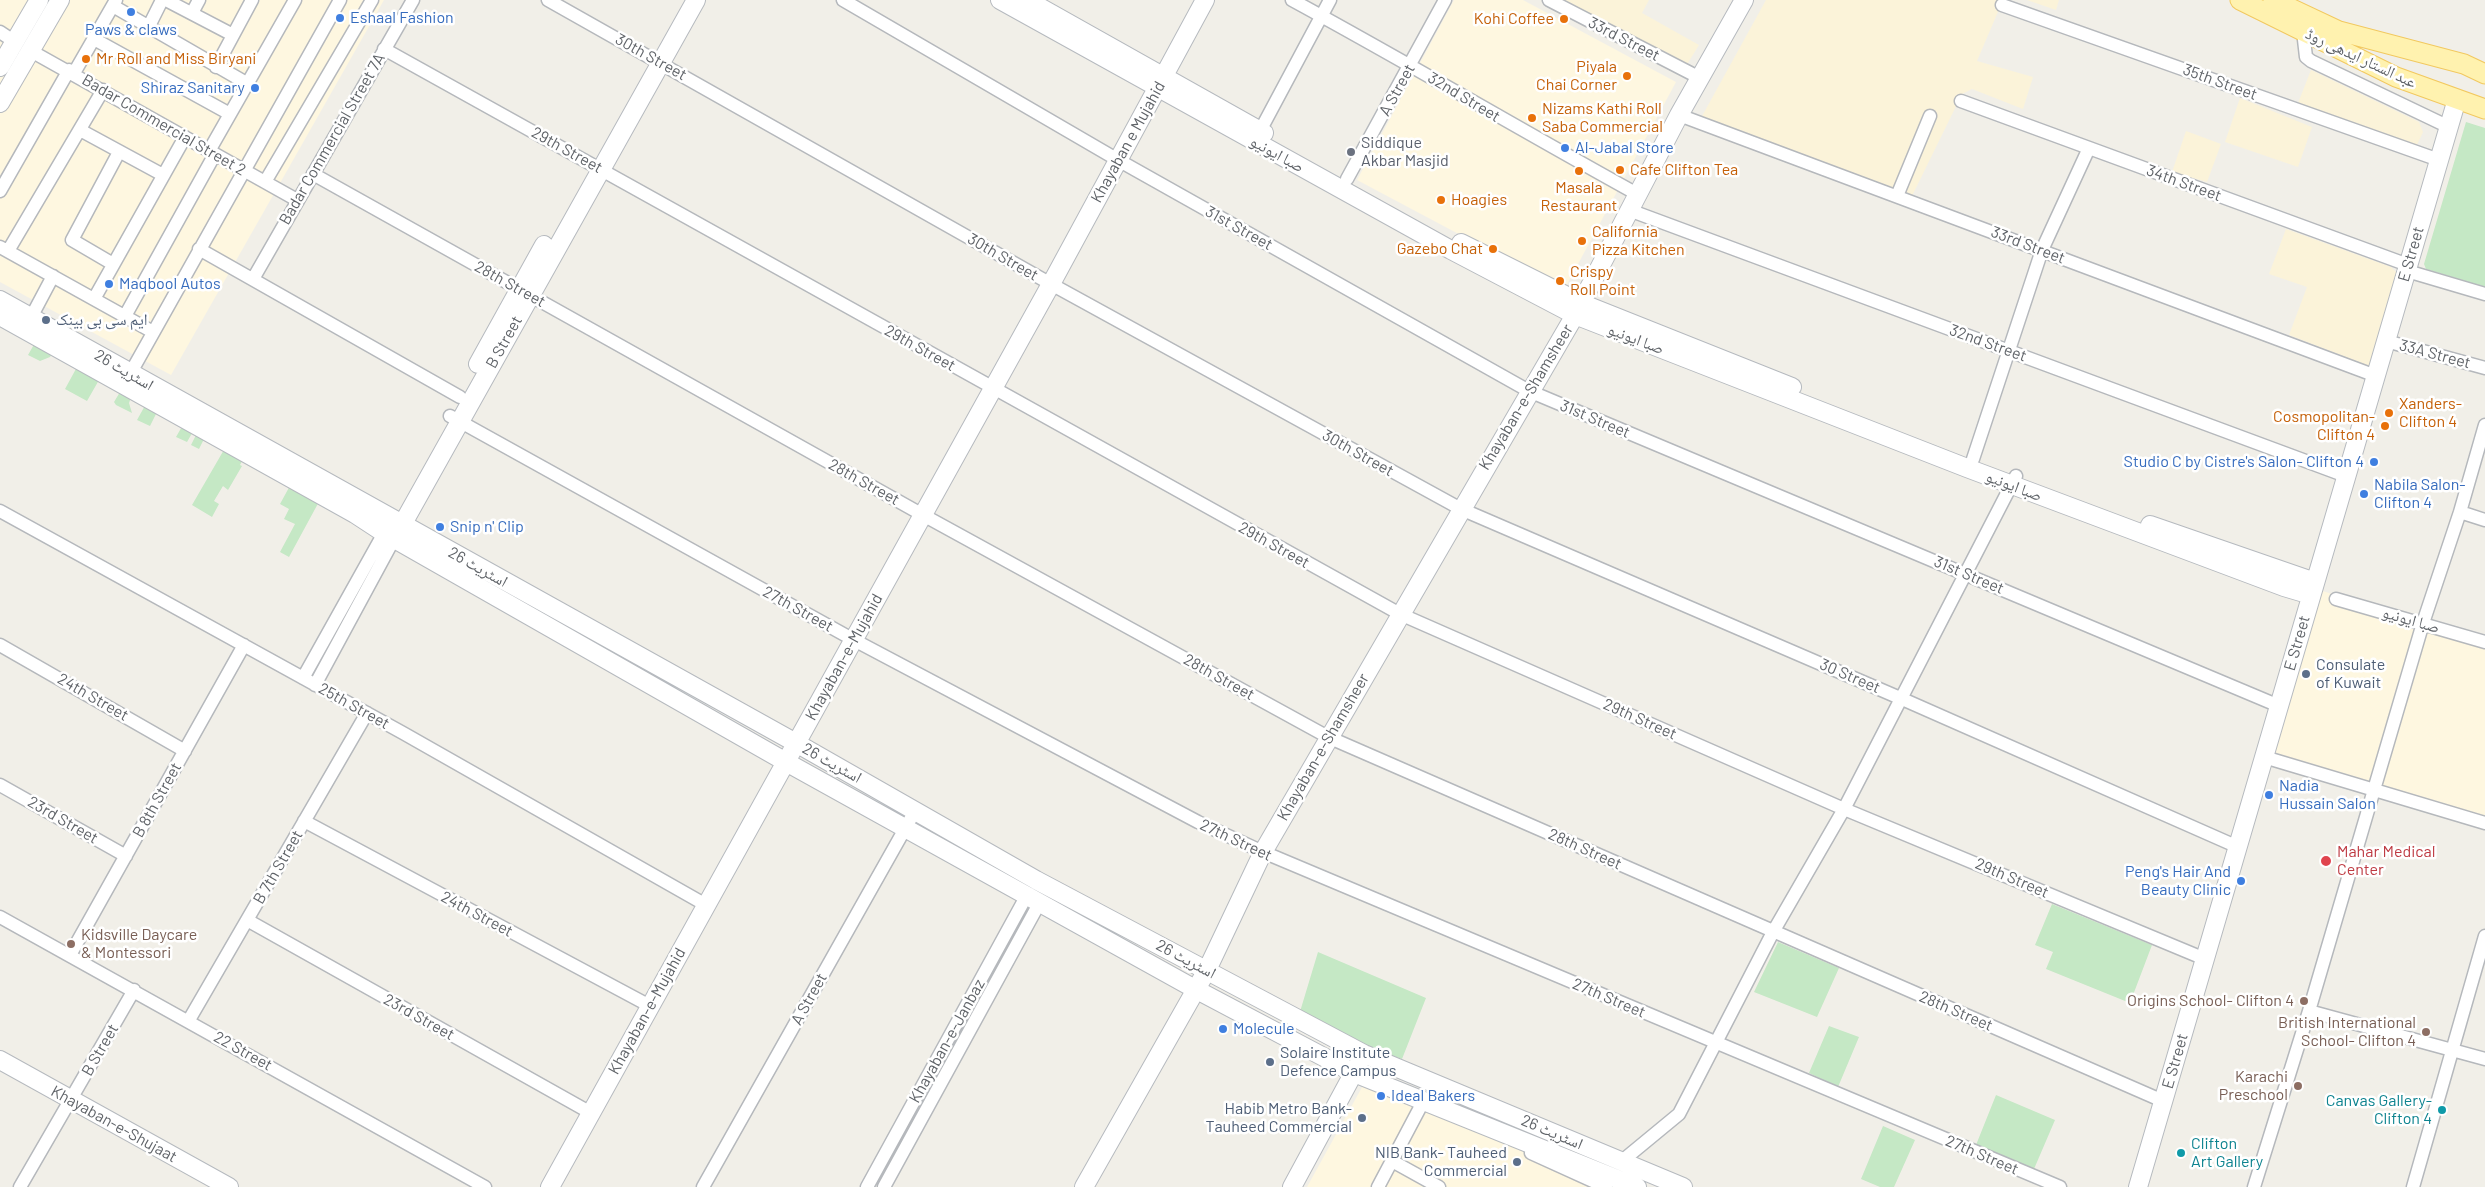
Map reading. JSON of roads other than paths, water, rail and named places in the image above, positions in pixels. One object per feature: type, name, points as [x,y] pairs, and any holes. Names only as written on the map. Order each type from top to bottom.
[{"type":"main road","points":[[0,68],[39,0]]},
{"type":"main road","points":[[0,102],[60,0]]},
{"type":"main road","name":"B Street","points":[[656,60],[682,0]]},
{"type":"main road","name":"B Street","points":[[393,529],[656,60],[696,0]]},
{"type":"main road","name":"صبا ایونیو","points":[[1000,0],[1161,83],[1578,309],[2014,481],[2313,589]]},
{"type":"main road","name":"صبا ایونیو","points":[[1027,0],[1161,83],[1260,130],[1578,309],[1972,459],[2014,481]]},
{"type":"main road","name":"Khayaban e Mujahid","points":[[1051,284],[1205,0]]},
{"type":"main road","name":"Khayaban-e-Shamsheer","points":[[1084,1187],[1206,970],[1263,852],[1460,509],[1578,309],[1679,115],[1744,0]]},
{"type":"main road","name":"عبد الستار ایدھی روڈ","points":[[2240,0],[2412,83],[2485,109]]},
{"type":"main road","name":"عبد الستار ایدھی روڈ","points":[[2273,0],[2339,31],[2464,64],[2485,74]]},
{"type":"main road","points":[[2412,83],[2420,53]]},
{"type":"main road","name":"E Street","points":[[2138,1187],[2457,99]]},
{"type":"main road","name":"Khayaban-e-Mujahid","points":[[550,1187],[1051,284]]},
{"type":"main road","name":"B Street","points":[[455,418],[460,397],[525,293]]},
{"type":"main road","name":"اسٹریٹ 26","points":[[0,300],[28,323],[355,514],[393,529],[796,743],[1036,880],[1364,1054],[1683,1187]]},
{"type":"main road","name":"اسٹریٹ 26","points":[[0,316],[28,323],[130,374],[786,762],[1195,989],[1354,1073],[1612,1184],[1637,1187]]},
{"type":"main road","points":[[1292,1187],[1364,1054]]},
{"type":"main road","name":"Khayaban-e-Shujaat","points":[[0,1060],[68,1105],[205,1187]]},
{"type":"main road","name":"Khayaban-e-Shujaat","points":[[0,1073],[68,1105],[229,1187]]},
{"type":"street","points":[[149,26],[162,0]]},
{"type":"street","points":[[166,0],[233,35]]},
{"type":"street","points":[[192,14],[200,0]]},
{"type":"street","points":[[216,67],[252,0]]},
{"type":"street","points":[[125,316],[212,152],[230,114],[295,0]]},
{"type":"street","points":[[130,374],[340,0]]},
{"type":"street","points":[[265,182],[372,0]]},
{"type":"street","name":"Badar Commercial Street 7A","points":[[253,279],[413,0]]},
{"type":"street","name":"30th Street","points":[[548,0],[1051,284],[1460,509]]},
{"type":"street","name":"31st Street","points":[[844,0],[1118,160],[1529,391],[2279,706]]},
{"type":"street","name":"32nd Street","points":[[1292,0],[1411,65],[1463,98],[1637,194]]},
{"type":"street","points":[[1260,130],[1330,0]]},
{"type":"street","name":"A Street","points":[[1347,179],[1446,0]]},
{"type":"street","name":"33rd Street","points":[[1549,0],[1700,78]]},
{"type":"street","points":[[0,191],[71,72],[94,39],[114,3],[216,67],[248,84]]},
{"type":"street","name":"35th Street","points":[[2002,5],[2439,160]]},
{"type":"street","points":[[2303,31],[2306,57],[2311,61],[2449,128]]},
{"type":"street","points":[[0,32],[15,42]]},
{"type":"street","points":[[94,39],[230,114]]},
{"type":"street","name":"29th Street","points":[[384,49],[1400,614],[1844,809],[2205,959]]},
{"type":"street","name":"Badar Commercial Street 2","points":[[31,50],[297,200]]},
{"type":"street","points":[[103,90],[80,130],[4,249],[153,332]]},
{"type":"street","name":"34th Street","points":[[1961,101],[2407,268],[2485,294]]},
{"type":"street","name":"33rd Street","points":[[1679,115],[2376,376]]},
{"type":"street","points":[[1897,196],[1930,116]]},
{"type":"street","points":[[80,130],[163,175]]},
{"type":"street","points":[[94,299],[185,136]]},
{"type":"street","points":[[1972,459],[2042,250],[2089,148]]},
{"type":"street","points":[[114,264],[72,240],[119,152]]},
{"type":"street","name":"28th Street","points":[[313,174],[923,515],[1328,737],[2163,1101]]},
{"type":"street","name":"32nd Street","points":[[1629,210],[2346,476]]},
{"type":"street","points":[[199,249],[460,397]]},
{"type":"street","points":[[28,323],[53,276]]},
{"type":"street","name":"33A Street","points":[[2386,341],[2485,368]]},
{"type":"street","name":"27th Street","points":[[455,418],[854,640],[1198,822],[1263,852],[2060,1187]]},
{"type":"street","points":[[2254,1187],[2375,792],[2423,624],[2460,512],[2485,425]]},
{"type":"street","points":[[1622,1162],[1679,1114],[1773,932],[1844,809],[2014,481]]},
{"type":"street","name":"30 Street","points":[[1460,509],[1900,698],[2238,847]]},
{"type":"street","name":"25th Street","points":[[0,511],[367,713],[706,906]]},
{"type":"street","points":[[2460,512],[2485,520]]},
{"type":"street","name":"B Street","points":[[303,678],[393,529]]},
{"type":"street","name":"B Street","points":[[315,685],[393,529]]},
{"type":"street","name":"صبا ایونیو","points":[[2336,599],[2485,642]]},
{"type":"street","name":"24th Street","points":[[0,645],[185,751]]},
{"type":"street","name":"B 8th Street","points":[[70,955],[244,645]]},
{"type":"street","name":"B 7th Street","points":[[189,1020],[367,713]]},
{"type":"street","points":[[2264,757],[2485,824]]},
{"type":"street","name":"23rd Street","points":[[0,784],[126,856]]},
{"type":"street","name":"A Street","points":[[703,1187],[915,811]]},
{"type":"street","name":"24th Street","points":[[304,821],[650,1006]]},
{"type":"street","name":"Khayaban-e-Janbaz","points":[[867,1187],[1034,898]]},
{"type":"street","name":"Khayaban-e-Janbaz","points":[[884,1187],[1034,898]]},
{"type":"street","name":"22 Street","points":[[0,917],[189,1020],[485,1187]]},
{"type":"street","name":"23rd Street","points":[[247,920],[591,1113]]},
{"type":"street","points":[[2413,1187],[2485,936]]},
{"type":"street","name":"B Street","points":[[20,1187],[134,990]]},
{"type":"street","points":[[2309,1011],[2485,1060]]},
{"type":"street","points":[[1378,1187],[1423,1102]]},
{"type":"street","points":[[1392,1160],[1436,1186]]},
{"type":"place","name":"Paws & claws","points":[[131,12]]},
{"type":"place","name":"Eshaal Fashion","points":[[340,18]]},
{"type":"place","name":"Kohi Coffee","points":[[1564,19]]},
{"type":"place","name":"Mr Roll and Miss Biryani","points":[[86,59]]},
{"type":"place","name":"Piyala Chai Corner","points":[[1627,76]]},
{"type":"place","name":"Shiraz Sanitary","points":[[255,88]]},
{"type":"place","name":"Nizams Kathi Roll Saba Commercial","points":[[1532,118]]},
{"type":"place","name":"Al-Jabal Store","points":[[1565,148]]},
{"type":"place","name":"Siddique Akbar Masjid","points":[[1351,152]]},
{"type":"place","name":"Cafe Clifton Tea","points":[[1620,170]]},
{"type":"place","name":"Masala Restaurant","points":[[1579,171]]},
{"type":"place","name":"Hoagies","points":[[1441,200]]},
{"type":"place","name":"California Pizza Kitchen","points":[[1582,241]]},
{"type":"place","name":"Gazebo Chat","points":[[1493,249]]},
{"type":"place","name":"Crispy Roll Point","points":[[1560,281]]},
{"type":"place","name":"Maqbool Autos","points":[[109,284]]},
{"type":"place","name":"ایم سی بی بینک","points":[[46,320]]},
{"type":"place","name":"Xanders- Clifton 4","points":[[2389,413]]},
{"type":"place","name":"Cosmopolitan- Clifton 4","points":[[2385,426]]},
{"type":"place","name":"Studio C by Cistre's Salon- Clifton 4","points":[[2374,462]]},
{"type":"place","name":"Nabila Salon- Clifton 4","points":[[2364,494]]},
{"type":"place","name":"Snip n' Clip","points":[[440,527]]},
{"type":"place","name":"Consulate of Kuwait","points":[[2306,674]]},
{"type":"place","name":"Nadia Hussain Salon","points":[[2269,795]]},
{"type":"place","name":"Mahar Medical Center","points":[[2326,861]]},
{"type":"place","name":"Peng's Hair And Beauty Clinic","points":[[2241,881]]},
{"type":"place","name":"Kidsville Daycare & Montessori","points":[[71,944]]},
{"type":"place","name":"Origins School- Clifton 4","points":[[2304,1001]]},
{"type":"place","name":"Molecule","points":[[1223,1029]]},
{"type":"place","name":"British International School- Clifton 4","points":[[2426,1032]]},
{"type":"place","name":"Solaire Institute Defence Campus","points":[[1270,1062]]},
{"type":"place","name":"Karachi Preschool","points":[[2298,1086]]},
{"type":"place","name":"Ideal Bakers","points":[[1381,1096]]},
{"type":"place","name":"Canvas Gallery- Clifton 4","points":[[2442,1110]]},
{"type":"place","name":"Habib Metro Bank- Tauheed Commercial","points":[[1362,1118]]},
{"type":"place","name":"Clifton Art Gallery","points":[[2181,1153]]},
{"type":"place","name":"NIB Bank- Tauheed Commercial","points":[[1517,1162]]}]
